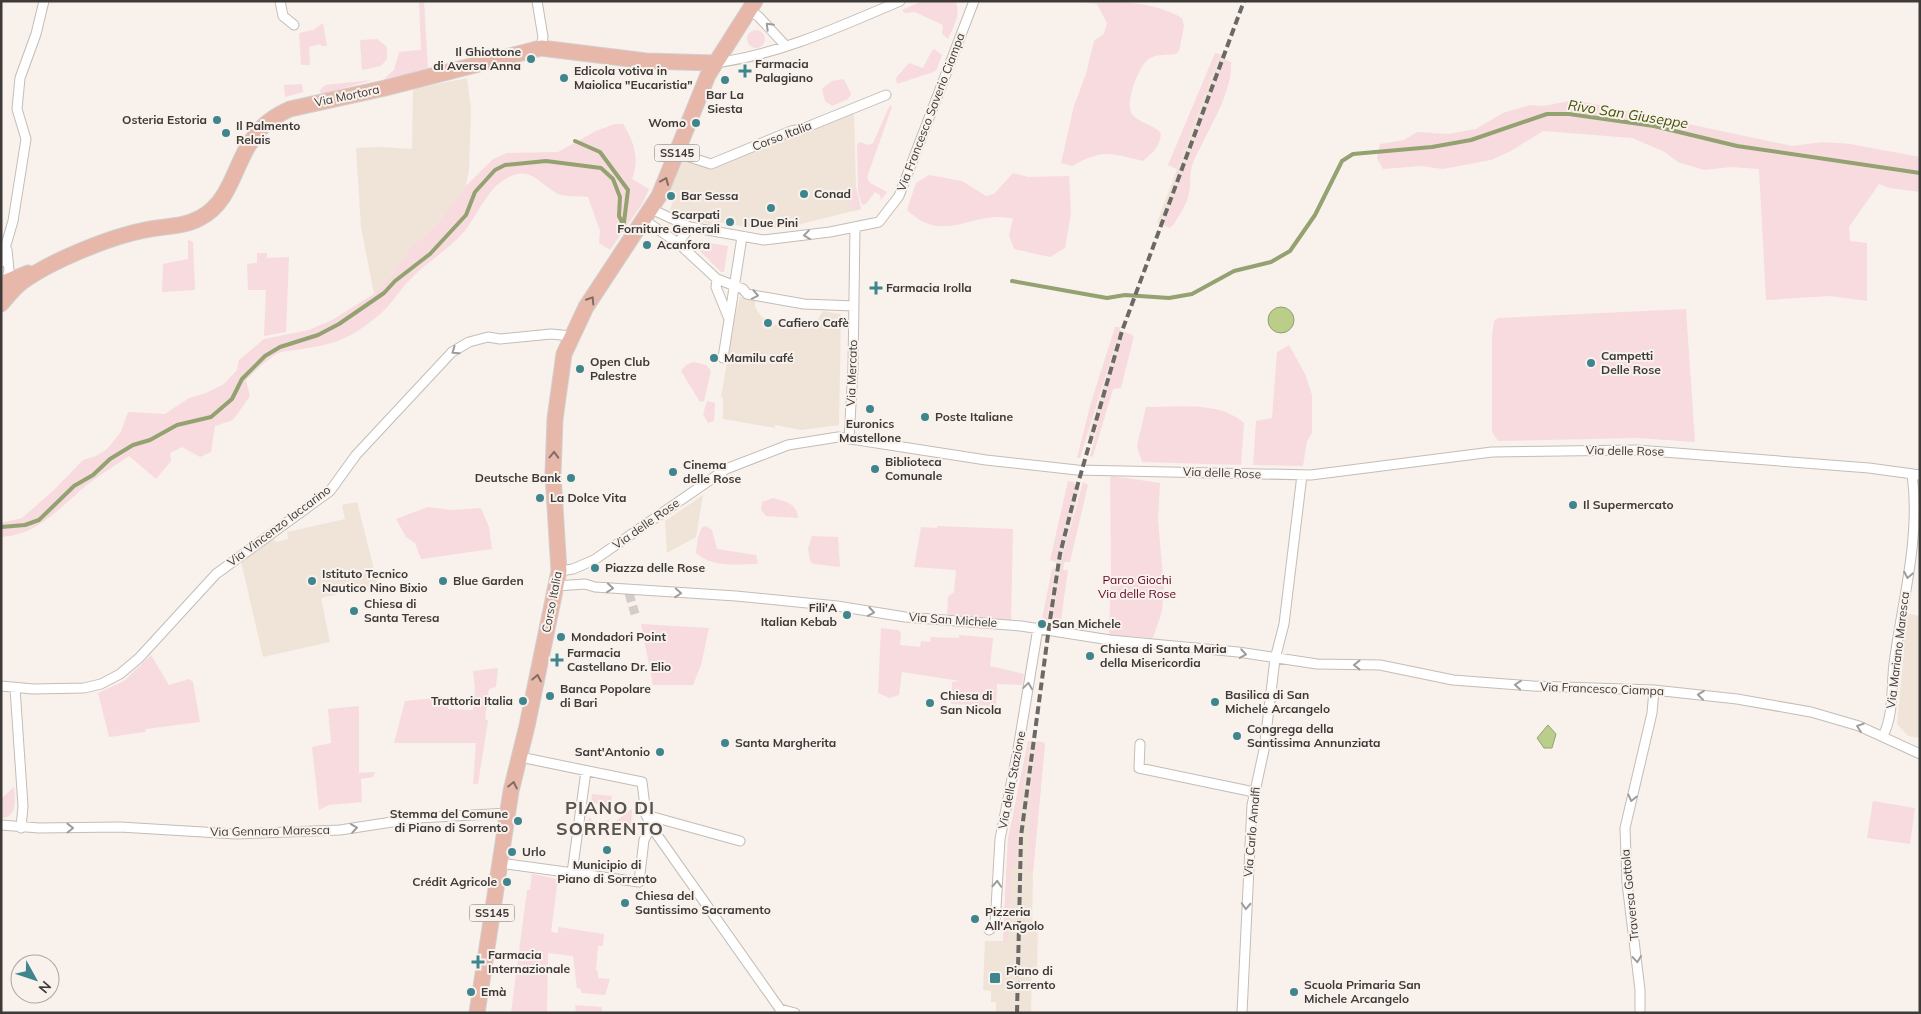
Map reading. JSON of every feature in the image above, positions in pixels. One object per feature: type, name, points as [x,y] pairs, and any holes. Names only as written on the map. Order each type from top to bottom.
[{"type":"main road","name":"Corso Italia","points":[[477,1013],[508,813],[558,579],[553,474],[555,419],[562,364],[572,336],[586,307],[659,196],[702,86],[714,63],[752,6]]},
{"type":"main road","name":"Via Mortora","points":[[41,271],[118,237],[145,230],[193,222],[202,217],[221,200],[250,141],[258,130],[276,116],[290,109],[385,88],[541,48],[646,61],[714,63]]},
{"type":"main road","points":[[4,282],[41,271]]},
{"type":"main road","points":[[1,304],[23,282],[41,271]]},
{"type":"street","points":[[1,262],[13,221],[26,139],[17,109],[20,78],[36,34],[44,1]]},
{"type":"street","points":[[280,1],[283,16],[294,25]]},
{"type":"street","points":[[537,1],[543,37],[541,48]]},
{"type":"street","points":[[714,63],[738,59],[832,30],[900,1]]},
{"type":"street","name":"Via Francesco Saverio Ciampa","points":[[855,228],[883,220],[899,196],[974,1]]},
{"type":"street","points":[[752,6],[758,16],[785,45]]},
{"type":"street","name":"Corso Italia","points":[[677,153],[711,164],[886,95]]},
{"type":"street","points":[[648,215],[690,227],[764,240],[855,228]]},
{"type":"street","points":[[648,215],[680,239],[716,279],[743,289],[747,294],[804,304],[854,306]]},
{"type":"street","points":[[680,239],[690,227]]},
{"type":"street","name":"Via Mercato","points":[[849,439],[855,228]]},
{"type":"street","points":[[723,358],[742,237]]},
{"type":"street","points":[[1,299],[4,282],[9,270],[6,247]]},
{"type":"street","points":[[716,279],[716,287],[729,319]]},
{"type":"street","name":"Via Vincenzo Iaccarino","points":[[1,686],[15,688],[84,688],[101,684],[120,674],[139,658],[216,574],[330,490],[366,443],[452,352],[469,342],[488,337],[500,339],[551,334],[572,336]]},
{"type":"street","name":"Via delle Rose","points":[[558,579],[584,565],[726,469],[788,445],[838,437],[986,460],[1077,470],[1302,475],[1492,452],[1637,450],[1869,468],[1916,475]]},
{"type":"street","name":"Via Carlo Amalfi","points":[[1242,1013],[1252,805],[1264,750],[1275,660],[1284,624],[1302,475]]},
{"type":"street","name":"Via Mariano Maresca","points":[[1884,736],[1890,718],[1894,666],[1913,540],[1916,475]]},
{"type":"street","points":[[558,579],[585,584],[581,572],[584,565]]},
{"type":"street","name":"Via San Michele","points":[[585,584],[595,587],[787,601],[905,617],[1038,628],[1110,640],[1238,652],[1275,660]]},
{"type":"street","name":"Via della Stazione","points":[[989,930],[995,925],[1000,838],[1018,749],[1038,628]]},
{"type":"street","name":"Via Francesco Ciampa","points":[[1275,660],[1317,664],[1380,665],[1453,680],[1533,686],[1654,690],[1737,699],[1826,716],[1884,736],[1920,754]]},
{"type":"street","points":[[15,688],[23,797],[21,828]]},
{"type":"street","name":"Traversa Gottola","points":[[1640,1013],[1640,990],[1627,883],[1625,828],[1643,750],[1654,690]]},
{"type":"street","points":[[1140,744],[1139,768],[1254,792]]},
{"type":"street","points":[[520,757],[642,782],[646,816],[669,854],[780,1011],[795,1013]]},
{"type":"street","points":[[572,873],[586,771]]},
{"type":"street","name":"Via Gennaro Maresca","points":[[1,825],[21,828],[120,827],[236,834],[340,830],[418,818],[508,813]]},
{"type":"street","points":[[646,816],[740,841]]},
{"type":"street","points":[[500,863],[639,882],[644,840],[651,826]]},
{"type":"shaded area","points":[[1220,54],[1226,56],[1163,225],[1157,223]]},
{"type":"shaded area","points":[[467,78],[471,109],[469,169],[466,186],[437,224],[424,237],[411,246],[395,271],[374,294],[361,227],[356,148],[412,149],[413,89]]},
{"type":"shaded area","points":[[854,112],[856,188],[861,209],[789,227],[758,229],[713,221],[711,225],[670,210],[673,201],[666,198],[682,157],[711,168]]},
{"type":"shaded area","points":[[740,297],[755,300],[755,307],[761,316],[772,324],[786,328],[816,322],[823,311],[841,314],[839,425],[801,430],[775,425],[775,428],[723,419],[723,398],[721,397],[729,351],[727,351],[732,318],[734,318]]},
{"type":"shaded area","points":[[1281,307],[1290,311],[1294,320],[1290,329],[1281,333],[1272,329],[1268,320],[1272,311]]},
{"type":"shaded area","points":[[1120,330],[1125,332],[1093,438],[1088,437]]},
{"type":"shaded area","points":[[1075,486],[1080,487],[1063,554],[1052,620],[1047,620],[1058,553]]},
{"type":"shaded area","points":[[703,495],[696,537],[667,553],[665,521]]},
{"type":"shaded area","name":"Istituto Tecnico Nautico Nino Bixio","points":[[357,502],[378,585],[321,598],[330,642],[263,657],[241,561],[273,538],[276,542],[288,539],[287,532],[345,519],[342,505]]},
{"type":"shaded area","points":[[1905,613],[1920,616],[1920,738],[1908,736],[1897,724],[1904,651],[1899,650]]},
{"type":"shaded area","points":[[1548,725],[1556,734],[1552,748],[1544,748],[1537,738]]},
{"type":"shaded area","points":[[1028,741],[1045,743],[1033,872],[1032,929],[1038,929],[1037,968],[1032,968],[1031,1013],[996,1013],[996,1002],[991,1002],[991,991],[983,990],[985,941],[1003,941],[1008,839]]},
{"type":"green space","points":[[419,1],[424,1],[428,69],[384,79],[394,70],[399,52],[421,50]]},
{"type":"green space","points":[[922,1],[955,1],[958,10],[948,39],[942,34],[943,25],[915,12],[905,13],[902,10]]},
{"type":"green space","points":[[1075,1],[1144,5],[1170,12],[1182,18],[1184,26],[1179,51],[1176,54],[1150,58],[1141,68],[1131,93],[1130,109],[1132,114],[1161,133],[1158,146],[1143,161],[1107,154],[1083,160],[1073,166],[1061,163],[1074,106],[1086,74],[1094,41],[1104,34],[1107,23],[1097,4]]},
{"type":"green space","points":[[323,23],[327,46],[321,46],[321,44],[309,47],[310,65],[301,65],[299,33],[313,30]]},
{"type":"green space","points":[[756,30],[762,33],[765,39],[762,45],[756,48],[750,45],[747,39],[750,33]]},
{"type":"green space","points":[[377,39],[387,47],[387,59],[381,66],[362,70],[360,40]]},
{"type":"green space","points":[[934,49],[942,55],[936,71],[897,84],[896,78],[909,63],[923,68]]},
{"type":"green space","points":[[1215,53],[1220,54],[1177,169],[1168,165]]},
{"type":"green space","points":[[1224,59],[1231,62],[1230,75],[1223,101],[1192,166],[1187,201],[1170,228],[1163,225]]},
{"type":"green space","points":[[844,79],[851,94],[848,99],[832,106],[825,101],[822,89],[832,81]]},
{"type":"green space","points":[[372,80],[323,94],[319,91],[325,85]]},
{"type":"green space","points":[[302,84],[303,92],[285,97],[284,85]]},
{"type":"green space","points":[[1575,100],[1792,146],[1823,142],[1850,144],[1920,157],[1920,192],[1890,188],[1879,184],[1849,227],[1850,241],[1867,243],[1867,301],[1830,296],[1766,300],[1759,169],[1732,167],[1704,170],[1678,162],[1663,151],[1632,138],[1543,131],[1509,152],[1491,160],[1443,169],[1421,166],[1383,169],[1377,158],[1380,144],[1404,140],[1417,132],[1448,134],[1476,129],[1503,113],[1530,105],[1543,106]]},
{"type":"green space","points":[[890,105],[892,107],[867,177],[870,183],[887,192],[881,200],[880,195],[875,192],[866,204],[862,205],[858,192],[857,145],[860,142],[869,145],[873,143]]},
{"type":"green space","points":[[615,124],[623,124],[633,144],[636,165],[632,179],[649,189],[642,204],[610,250],[599,243],[600,231],[588,197],[561,195],[526,174],[511,176],[489,193],[463,233],[420,270],[379,315],[354,333],[333,342],[278,353],[246,380],[250,396],[233,420],[215,426],[211,452],[200,457],[182,447],[170,453],[171,461],[156,479],[129,456],[88,484],[59,510],[38,525],[15,535],[1,537],[1,523],[22,518],[53,491],[83,460],[96,456],[107,449],[121,432],[128,412],[165,414],[189,398],[206,393],[224,384],[237,370],[239,360],[264,339],[309,330],[332,320],[374,294],[395,271],[411,246],[424,237],[437,224],[466,186],[493,159],[507,153],[558,152],[596,131]]},
{"type":"green space","points":[[1013,173],[1028,177],[1069,176],[1071,213],[1065,248],[1050,257],[1014,249],[1009,235],[1013,219],[985,218],[947,226],[934,225],[921,221],[907,210],[916,183],[929,175],[962,181],[986,196],[994,194]]},
{"type":"green space","points":[[856,188],[861,209],[854,211],[844,192]]},
{"type":"green space","points":[[188,240],[193,242],[195,290],[162,292],[163,264],[188,259]]},
{"type":"green space","points":[[704,242],[728,246],[724,272],[721,272],[700,251]]},
{"type":"green space","points":[[257,253],[267,253],[267,258],[289,257],[286,332],[264,336],[266,290],[248,290],[247,264],[257,263]]},
{"type":"green space","name":"Campetti Delle Rose","points":[[1686,309],[1695,442],[1636,438],[1498,441],[1492,432],[1492,335],[1494,321],[1498,318]]},
{"type":"green space","points":[[1115,327],[1119,327],[1120,330],[1080,458],[1077,458],[1090,406]]},
{"type":"green space","points":[[1125,332],[1134,336],[1121,388],[1113,389],[1093,456],[1090,457],[1107,386]]},
{"type":"green space","points":[[1289,345],[1305,374],[1312,395],[1312,433],[1307,441],[1303,466],[1253,465],[1256,421],[1272,418],[1277,352]]},
{"type":"green space","points":[[694,362],[706,365],[711,371],[704,401],[700,402],[681,371],[686,365]]},
{"type":"green space","points":[[707,401],[715,403],[714,421],[708,423],[703,414]]},
{"type":"green space","points":[[1184,406],[1211,408],[1234,416],[1244,423],[1241,465],[1142,462],[1137,446],[1146,407]]},
{"type":"green space","name":"Parco Giochi Via delle Rose","points":[[1110,477],[1160,483],[1158,520],[1164,588],[1162,611],[1153,638],[1109,635],[1111,570]]},
{"type":"green space","points":[[1068,481],[1074,482],[1075,486],[1056,562],[1050,560]]},
{"type":"green space","points":[[1083,482],[1088,485],[1070,562],[1064,562],[1063,570],[1068,570],[1060,625],[1053,627],[1052,620],[1063,554]]},
{"type":"green space","points":[[773,498],[793,506],[796,509],[798,518],[766,516],[761,510],[762,502]]},
{"type":"green space","points":[[428,507],[451,510],[481,508],[489,527],[492,549],[421,559],[415,543],[406,537],[396,519]]},
{"type":"green space","points":[[706,526],[712,530],[717,549],[756,555],[758,564],[726,564],[702,558],[696,553],[698,537],[702,527]]},
{"type":"green space","points":[[937,526],[1013,529],[1011,621],[947,619],[948,597],[954,592],[956,570],[914,567],[921,527],[937,528]]},
{"type":"green space","points":[[812,536],[838,537],[840,567],[814,564],[810,561],[808,548]]},
{"type":"green space","points":[[1055,568],[1047,620],[1045,624],[1041,624],[1052,569]]},
{"type":"green space","points":[[641,624],[709,628],[701,665],[693,685],[653,685]]},
{"type":"green space","points":[[881,628],[898,630],[901,633],[900,645],[920,647],[921,641],[930,642],[931,637],[959,638],[959,635],[993,638],[990,666],[1024,674],[1022,685],[997,684],[996,706],[951,704],[952,682],[960,681],[902,672],[899,695],[889,698],[878,693]]},
{"type":"green space","points":[[151,655],[169,685],[189,679],[193,682],[200,722],[146,729],[145,732],[109,737],[98,693],[124,681]]},
{"type":"green space","points":[[498,668],[496,687],[489,689],[485,719],[488,721],[478,784],[473,784],[476,743],[394,743],[405,701],[435,698],[448,699],[448,709],[473,710],[475,689],[473,671]]},
{"type":"green space","points":[[359,706],[359,773],[375,772],[373,777],[361,779],[362,802],[329,805],[319,810],[312,747],[331,743],[328,709]]},
{"type":"green space","points":[[1028,741],[1030,742],[1021,801],[1016,866],[1011,867],[1008,942],[1003,942],[1008,840]]},
{"type":"green space","points":[[1037,741],[1045,743],[1033,872],[1028,872],[1031,784]]},
{"type":"green space","points":[[14,787],[15,802],[13,811],[10,815],[1,818],[1,799]]},
{"type":"green space","points":[[592,794],[612,796],[610,809],[608,809],[608,805],[594,803],[593,807],[591,807]]},
{"type":"green space","points":[[1873,801],[1915,808],[1910,844],[1867,838]]},
{"type":"green space","points":[[632,809],[631,832],[629,834],[615,832],[617,820]]},
{"type":"green space","points":[[589,818],[591,818],[592,822],[606,824],[607,820],[609,820],[608,831],[588,829]]},
{"type":"green space","points":[[532,874],[558,879],[551,932],[558,933],[558,927],[604,934],[603,946],[598,946],[596,971],[598,971],[598,978],[610,979],[605,995],[581,993],[581,989],[577,988],[573,956],[548,953],[547,1013],[511,1013],[527,890],[530,890]]},
{"type":"green space","points":[[575,1005],[602,1007],[602,1013],[576,1013]]},
{"type":"waterway","name":"Rivo San Giuseppe","points":[[1012,281],[1107,298],[1125,295],[1169,298],[1192,294],[1234,271],[1271,262],[1290,251],[1315,215],[1342,161],[1353,154],[1432,147],[1471,140],[1547,114],[1569,114],[1654,126],[1737,146],[1920,173]]},
{"type":"waterway","name":"Rivo San Giuseppe","points":[[575,141],[600,152],[628,190],[623,230]]},
{"type":"waterway","name":"Rivo San Giuseppe","points":[[1,527],[25,525],[39,520],[74,486],[93,475],[110,459],[133,445],[150,440],[177,425],[211,417],[232,399],[242,379],[265,356],[280,347],[318,335],[339,324],[384,293],[395,281],[430,254],[466,215],[475,192],[495,170],[505,165],[546,161],[601,168],[613,179],[620,197],[619,216],[623,224]]},
{"type":"tunnel","points":[[629,593],[635,614]]},
{"type":"railway","points":[[1017,1013],[1021,836],[1060,554],[1077,487],[1122,331],[1244,1]]},
{"type":"place","name":"Il Ghiottone di Aversa Anna","points":[[531,59]]},
{"type":"place","name":"Farmacia Palagiano","points":[[745,71]]},
{"type":"place","name":"Edicola votiva in Maiolica \"Eucaristia\"","points":[[564,78]]},
{"type":"place","name":"Bar La Siesta","points":[[725,80]]},
{"type":"place","name":"Osteria Estoria","points":[[217,120]]},
{"type":"place","name":"Womo","points":[[696,123]]},
{"type":"place","name":"Il Palmento Relais","points":[[226,133]]},
{"type":"place","name":"Conad","points":[[804,194]]},
{"type":"place","name":"Bar Sessa","points":[[671,196]]},
{"type":"place","name":"I Due Pini","points":[[771,208]]},
{"type":"place","name":"Scarpati Forniture Generali","points":[[730,222]]},
{"type":"place","name":"Acanfora","points":[[647,245]]},
{"type":"place","name":"Farmacia Irolla","points":[[876,288]]},
{"type":"place","name":"Cafiero Cafè","points":[[768,323]]},
{"type":"place","name":"Mamilu café","points":[[714,358]]},
{"type":"place","name":"Campetti Delle Rose","points":[[1591,363]]},
{"type":"place","name":"Open Club Palestre","points":[[580,369]]},
{"type":"place","name":"Euronics Mastellone","points":[[870,409]]},
{"type":"place","name":"Poste Italiane","points":[[925,417]]},
{"type":"place","name":"Biblioteca Comunale","points":[[875,469]]},
{"type":"place","name":"Cinema delle Rose","points":[[673,472]]},
{"type":"place","name":"Deutsche Bank","points":[[571,478]]},
{"type":"place","name":"La Dolce Vita","points":[[540,498]]},
{"type":"place","name":"Il Supermercato","points":[[1573,505]]},
{"type":"place","name":"Piazza delle Rose","points":[[595,568]]},
{"type":"place","name":"Istituto Tecnico Nautico Nino Bixio","points":[[312,581]]},
{"type":"place","name":"Blue Garden","points":[[443,581]]},
{"type":"place","name":"Chiesa di Santa Teresa","points":[[354,611]]},
{"type":"place","name":"Fili'A Italian Kebab","points":[[847,615]]},
{"type":"place","name":"San Michele","points":[[1042,624]]},
{"type":"place","name":"Mondadori Point","points":[[561,637]]},
{"type":"place","name":"Chiesa di Santa Maria della Misericordia","points":[[1090,656]]},
{"type":"place","name":"Farmacia Castellano Dr. Elio","points":[[557,660]]},
{"type":"place","name":"Banca Popolare di Bari","points":[[550,696]]},
{"type":"place","name":"Trattoria Italia","points":[[523,701]]},
{"type":"place","name":"Basilica di San Michele Arcangelo","points":[[1215,702]]},
{"type":"place","name":"Chiesa di San Nicola","points":[[930,703]]},
{"type":"place","name":"Congrega della Santissima Annunziata","points":[[1237,736]]},
{"type":"place","name":"Santa Margherita","points":[[725,743]]},
{"type":"place","name":"Sant'Antonio","points":[[660,752]]},
{"type":"place","name":"Stemma del Comune di Piano di Sorrento","points":[[518,821]]},
{"type":"place","name":"Municipio di Piano di Sorrento","points":[[607,850]]},
{"type":"place","name":"Urlo","points":[[512,852]]},
{"type":"place","name":"Crédit Agricole","points":[[507,882]]},
{"type":"place","name":"Chiesa del Santissimo Sacramento","points":[[625,903]]},
{"type":"place","name":"Pizzeria All'Angolo","points":[[975,919]]},
{"type":"place","name":"Farmacia Internazionale","points":[[478,962]]},
{"type":"place","name":"Piano di Sorrento","points":[[995,978]]},
{"type":"place","name":"Emà","points":[[471,992]]},
{"type":"place","name":"Scuola Primaria San Michele Arcangelo","points":[[1294,992]]},
{"type":"district","name":"PIANO DI SORRENTO","points":[[610,818]]}]
